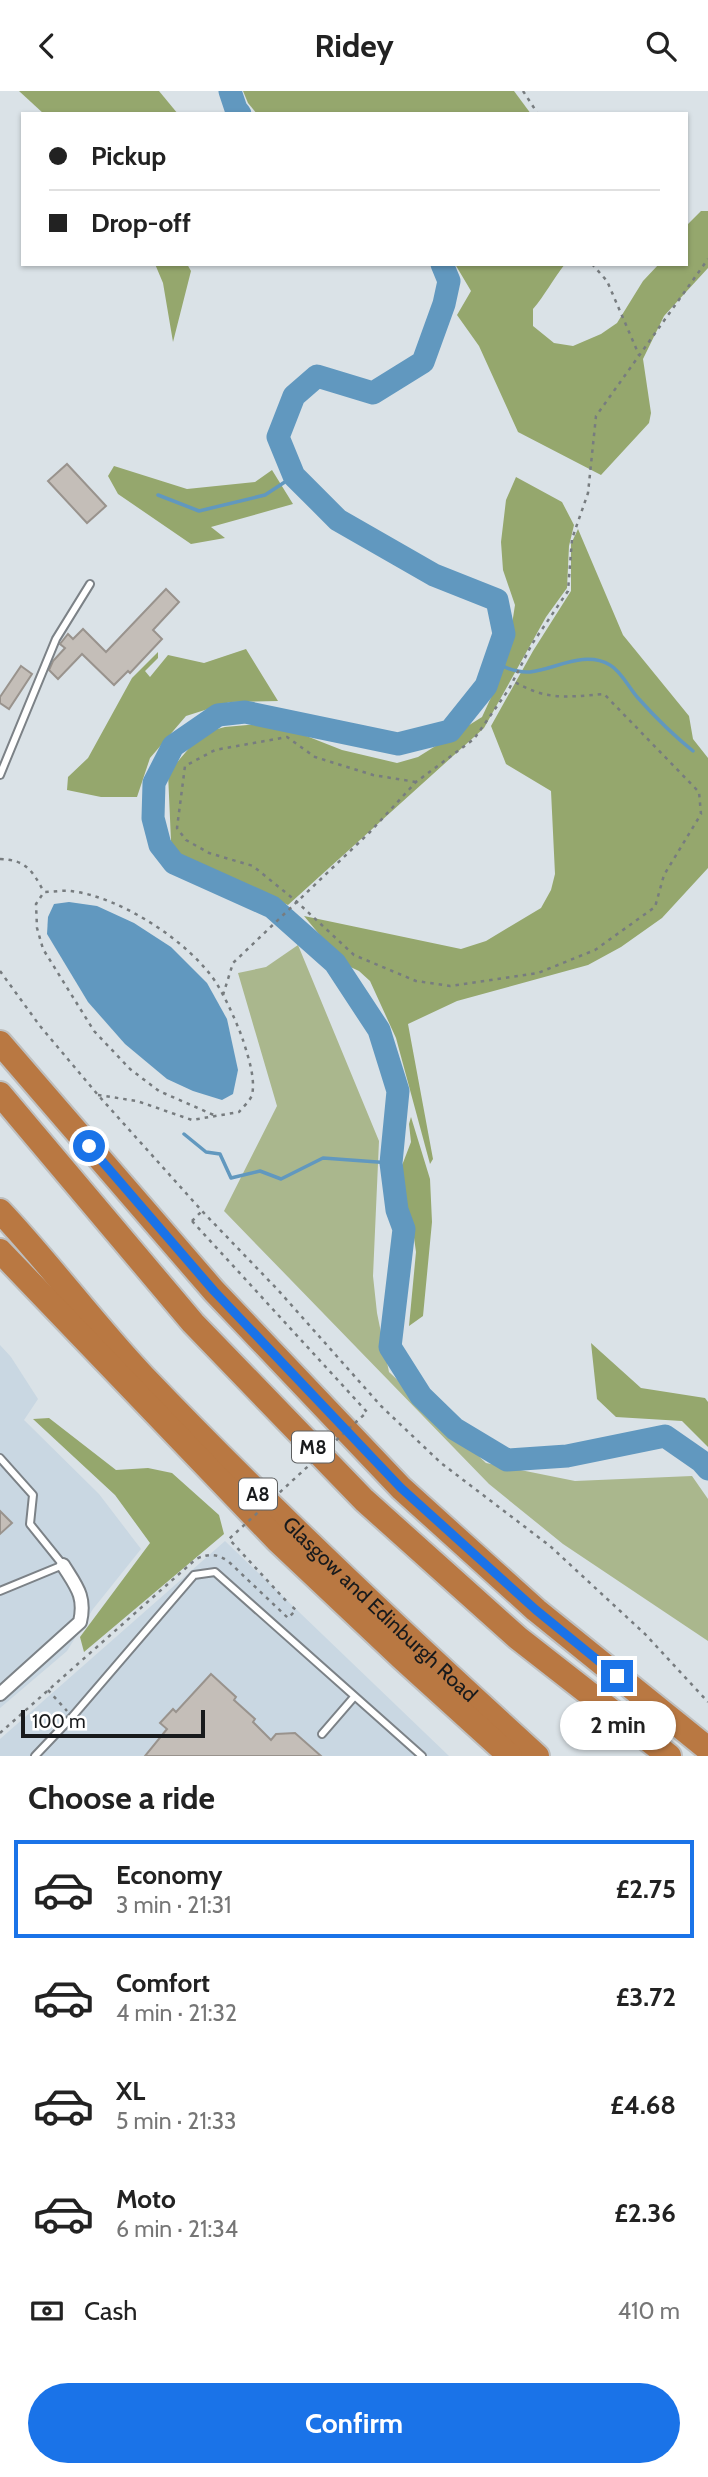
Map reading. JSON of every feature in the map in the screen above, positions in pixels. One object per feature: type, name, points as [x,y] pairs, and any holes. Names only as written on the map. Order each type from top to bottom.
[{"type":"highway","name":"M8","points":[[0,1043],[214,1291],[401,1488],[536,1610],[708,1749]]},
{"type":"highway","name":"M8","points":[[0,1094],[193,1323],[364,1500],[518,1638],[669,1756]]},
{"type":"highway","name":"Glasgow and Edinburgh Road","points":[[0,1211],[141,1373],[235,1470],[419,1649],[537,1756]]},
{"type":"highway","name":"Glasgow and Edinburgh Road","points":[[0,1251],[268,1530],[510,1756]]},
{"type":"highway","points":[[402,1658],[504,1756]]},
{"type":"street","points":[[0,1694],[80,1622],[83,1607],[79,1590],[62,1565]]},
{"type":"lane","points":[[0,775],[56,639],[90,584]]},
{"type":"lane","points":[[0,1458],[33,1495],[30,1524],[62,1565],[0,1591]]},
{"type":"lane","points":[[35,1756],[194,1575],[215,1572],[422,1756]]},
{"type":"lane","points":[[322,1734],[354,1697]]},
{"type":"path","points":[[523,91],[537,112]]},
{"type":"path","points":[[223,995],[233,963],[370,832],[416,782],[474,739],[513,681],[532,644],[568,591],[572,539],[588,493],[596,416],[708,259]]},
{"type":"path","points":[[594,266],[607,281],[639,355]]},
{"type":"path","points":[[416,782],[373,775],[314,757],[287,737],[215,750],[185,767],[177,828],[186,840],[209,853],[253,866],[296,901],[354,955],[416,981],[450,986],[538,973],[595,950],[654,907],[664,875],[701,814],[699,792],[604,694],[553,697],[529,690],[513,681]]},
{"type":"path","points":[[0,859],[17,859],[31,871],[44,892]]},
{"type":"path","points":[[44,892],[71,891],[110,902],[175,937],[216,982],[231,1010],[246,1050],[252,1080],[252,1096],[239,1112],[192,1119],[137,1101],[98,1095]]},
{"type":"path","points":[[44,892],[36,904],[37,928],[43,949],[94,1031],[130,1069],[159,1091],[216,1116]]},
{"type":"path","points":[[0,971],[40,1026],[98,1095],[381,1406],[441,1463],[550,1546],[645,1634],[708,1702]]},
{"type":"path","points":[[202,1211],[192,1221],[368,1412],[229,1539],[289,1604]]},
{"type":"path","points":[[48,1690],[72,1717]]},
{"type":"shaded area","points":[[0,1345],[38,1399],[24,1420],[99,1494],[141,1549],[93,1609],[67,1651],[0,1708]]},
{"type":"shaded area","points":[[225,1541],[449,1756],[0,1756],[0,1739]]},
{"type":"green space","points":[[19,91],[159,91],[176,112],[42,112]]},
{"type":"green space","points":[[243,91],[514,91],[530,112],[255,112]]},
{"type":"green space","points":[[701,211],[708,211],[708,268],[664,316],[643,359],[651,413],[649,423],[601,475],[518,432],[479,346],[457,315],[471,291],[456,266],[564,266],[533,309],[533,326],[554,343],[573,346],[601,334],[617,323],[643,281],[657,266],[688,266],[688,224]]},
{"type":"green space","points":[[156,266],[188,266],[191,271],[173,342],[163,283]]},
{"type":"green space","points":[[114,466],[187,489],[255,482],[272,470],[293,504],[211,527],[225,538],[191,544],[118,494],[108,476]]},
{"type":"green space","points":[[516,477],[562,502],[574,525],[569,546],[567,588],[546,617],[484,728],[288,905],[179,856],[171,841],[168,773],[202,733],[225,727],[258,724],[281,726],[342,750],[397,763],[418,757],[482,717],[495,689],[510,637],[515,605],[503,570],[501,542],[506,500]]},
{"type":"green space","points":[[578,529],[623,635],[689,716],[693,739],[708,758],[708,868],[662,918],[621,947],[588,965],[457,1001],[408,1024],[433,1159],[430,1164],[396,1038],[370,981],[359,971],[344,964],[304,916],[461,949],[486,941],[541,908],[551,890],[555,874],[551,791],[506,764],[491,726],[533,651],[571,591],[571,544]]},
{"type":"green space","points":[[246,649],[278,701],[230,702],[186,716],[150,758],[137,797],[101,797],[67,790],[68,777],[88,758],[132,678],[158,652],[158,658],[145,671],[150,677],[168,655],[204,663]]},
{"type":"green space","points":[[298,945],[379,1141],[373,1276],[377,1313],[389,1372],[486,1463],[575,1481],[692,1476],[708,1499],[708,1641],[563,1544],[489,1484],[224,1211],[277,1106],[238,973],[266,967]]},
{"type":"green space","points":[[411,1117],[430,1179],[432,1222],[423,1316],[409,1326],[416,1252],[412,1223],[401,1196],[401,1168],[411,1142]]},
{"type":"green space","points":[[591,1343],[641,1388],[705,1398],[708,1402],[708,1447],[682,1421],[616,1417],[597,1399]]},
{"type":"green space","points":[[49,1418],[116,1470],[148,1468],[172,1473],[219,1515],[224,1534],[84,1652],[80,1637],[150,1543],[115,1495],[33,1419]]},
{"type":"water","points":[[69,902],[97,906],[134,923],[171,947],[207,983],[227,1019],[238,1070],[233,1094],[222,1100],[167,1079],[125,1044],[88,1002],[47,934],[48,917],[54,904]]},
{"type":"building","points":[[67,464],[106,506],[87,523],[48,481]]},
{"type":"building","points":[[166,589],[179,602],[153,630],[162,639],[130,673],[128,671],[114,685],[82,654],[58,679],[49,670],[65,648],[60,644],[68,634],[73,639],[83,629],[106,652]]},
{"type":"building","points":[[21,666],[32,674],[9,709],[0,703],[0,697]]},
{"type":"building","points":[[0,1511],[12,1523],[0,1534]]},
{"type":"building","points":[[211,1674],[236,1697],[234,1700],[255,1719],[253,1722],[271,1740],[276,1734],[295,1733],[321,1756],[145,1756],[167,1729],[160,1723],[173,1709],[176,1712]]},
{"type":"waterway","points":[[230,91],[238,112]]},
{"type":"waterway","points":[[443,266],[449,281],[444,304],[423,362],[373,393],[317,376],[294,396],[278,437],[294,476],[338,520],[434,575],[497,600],[504,634],[486,686],[450,731],[398,744],[245,712],[218,715],[173,746],[154,783],[153,818],[160,845],[174,863],[272,907],[335,963],[379,1030],[398,1091],[391,1163],[397,1210],[404,1229],[390,1347],[421,1396],[455,1429],[507,1460],[567,1456],[665,1436],[708,1469]]},
{"type":"waterway","points":[[158,495],[199,511],[265,495],[294,476]]},
{"type":"waterway","points":[[494,662],[511,670],[525,672],[590,659],[610,665],[651,712],[693,751]]},
{"type":"waterway","points":[[184,1134],[206,1152],[220,1154],[231,1178],[260,1171],[281,1179],[323,1158],[391,1163]]},
{"type":"route","points":[[89,1146],[214,1291],[401,1488],[536,1610],[617,1676]]}]
